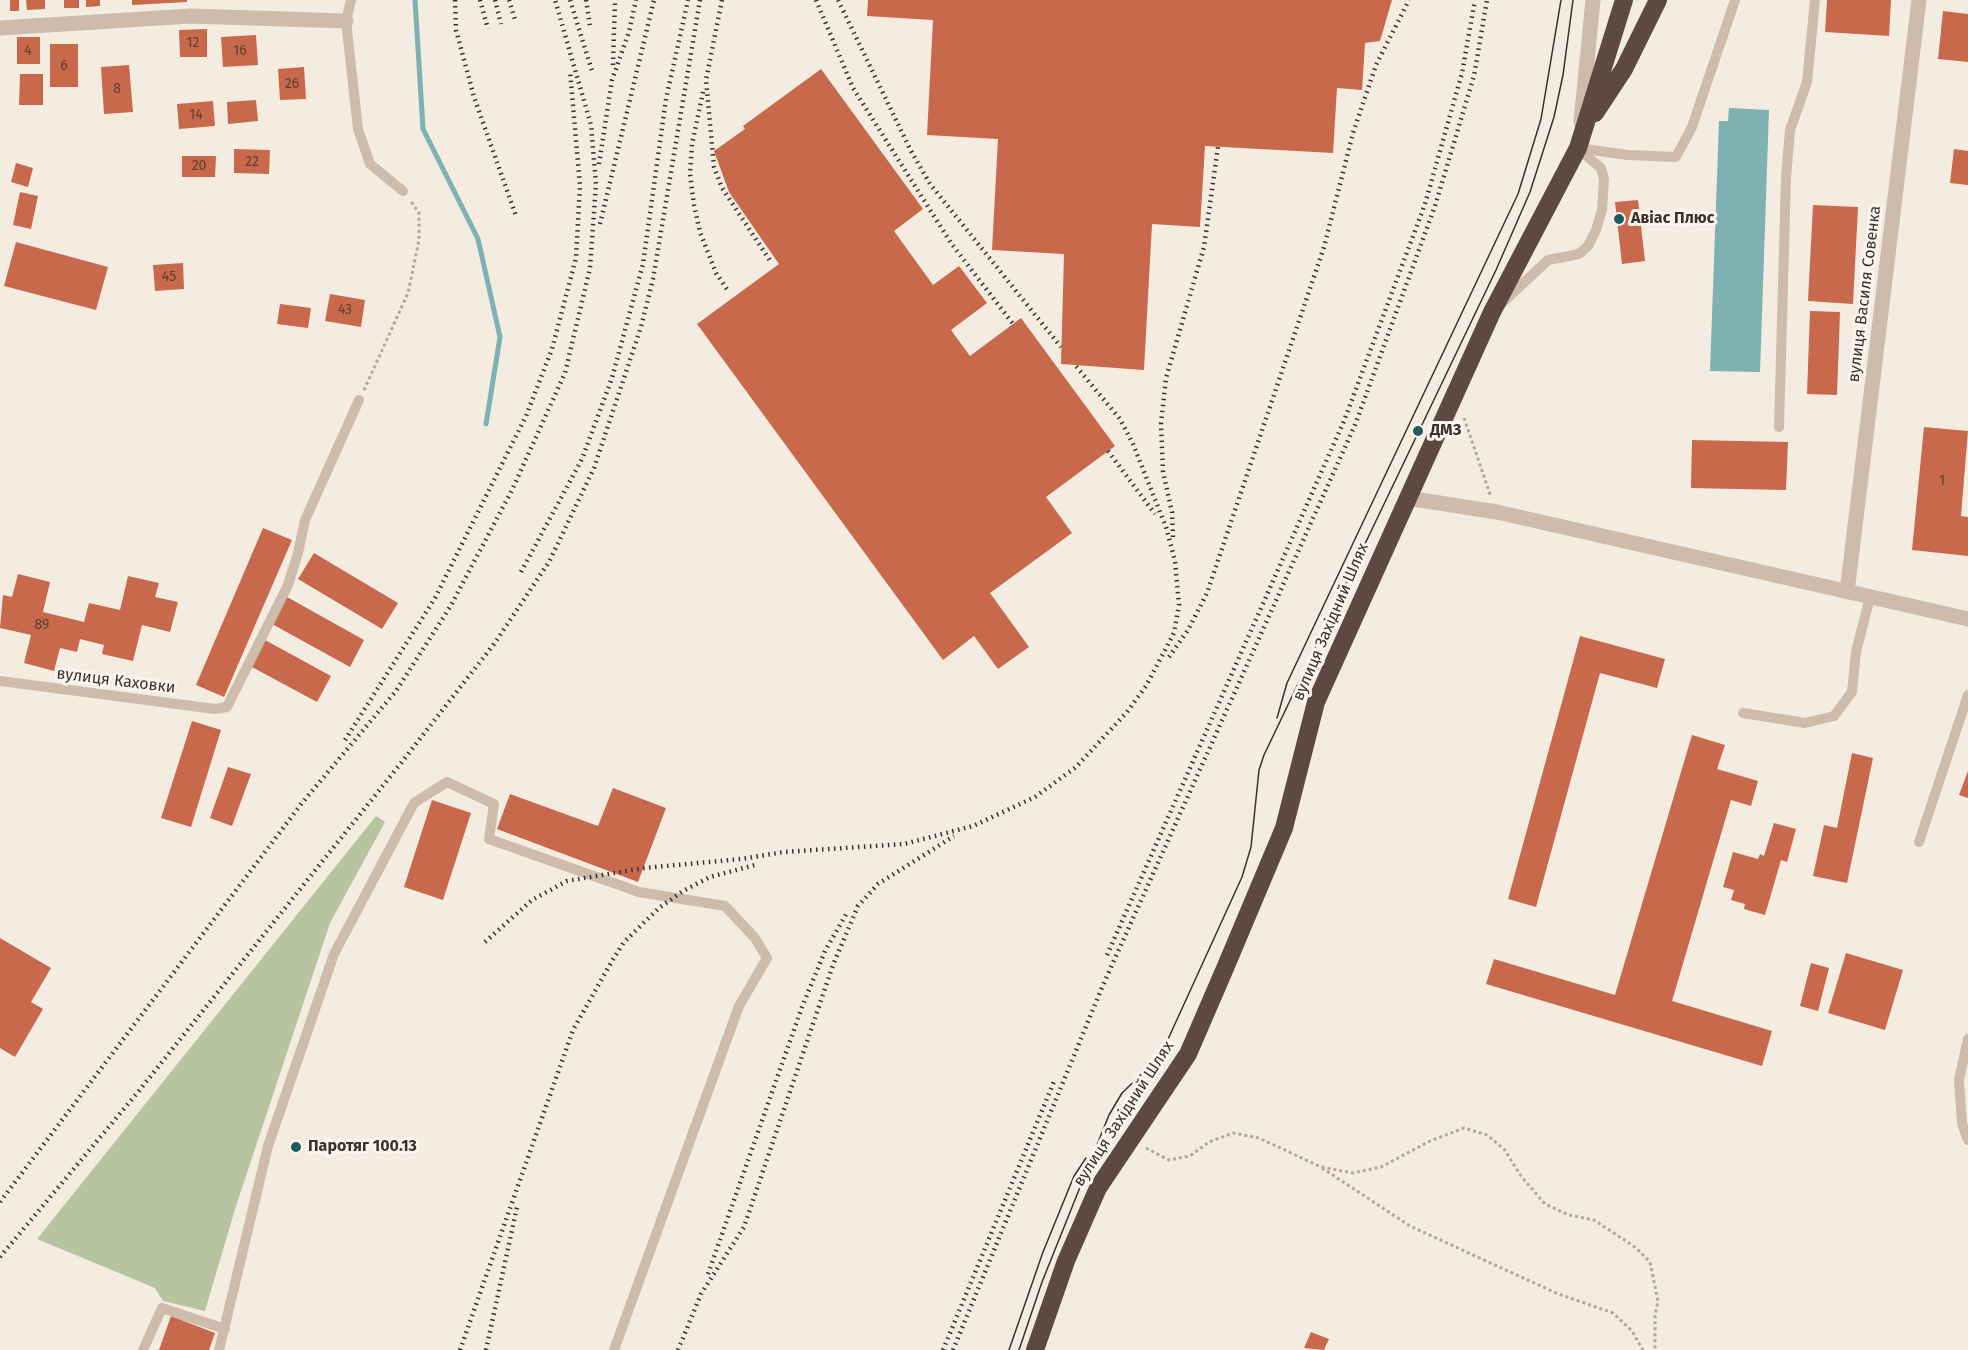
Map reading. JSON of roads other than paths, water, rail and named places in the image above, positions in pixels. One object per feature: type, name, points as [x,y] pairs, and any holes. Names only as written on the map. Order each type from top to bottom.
[{"type":"highway","points":[[1578,148],[1624,0]]},
{"type":"highway","points":[[1586,127],[1624,69],[1658,0]]},
{"type":"highway","name":"вулиця Західний Шлях","points":[[1035,1350],[1066,1261],[1098,1188],[1188,1053],[1284,828],[1316,702],[1492,312],[1578,148]]},
{"type":"street","name":"вулиця Західний Шлях","points":[[1578,148],[1593,0]]},
{"type":"street","name":"вулиця Василя Совенка","points":[[1847,592],[1919,0]]},
{"type":"street","points":[[0,28],[191,16],[346,21]]},
{"type":"street","points":[[1407,498],[1497,513],[1968,619]]},
{"type":"lane","points":[[351,0],[346,21],[358,129],[370,164],[403,191]]},
{"type":"lane","points":[[1578,148],[1628,155],[1676,157],[1692,127],[1735,0]]},
{"type":"lane","points":[[1779,427],[1785,178],[1790,130],[1807,82],[1815,0]]},
{"type":"lane","points":[[1492,312],[1518,292],[1548,260],[1579,254],[1588,246],[1602,210],[1604,179],[1601,168],[1578,148]]},
{"type":"lane","name":"вулиця Каховки","points":[[0,681],[215,709],[227,707],[288,585],[305,520],[359,400]]},
{"type":"lane","points":[[1743,713],[1805,723],[1834,716],[1852,692],[1856,651],[1870,597]]},
{"type":"lane","points":[[1919,842],[1968,695]]},
{"type":"lane","points":[[219,1350],[268,1146],[334,954],[414,803],[447,782],[494,804],[489,839],[639,892],[725,906],[755,938],[767,958],[739,1006],[614,1350]]},
{"type":"lane","points":[[1968,1039],[1959,1080],[1962,1123],[1968,1140]]},
{"type":"lane","points":[[143,1350],[162,1308],[225,1329]]},
{"type":"water","points":[[1729,108],[1769,110],[1760,372],[1710,371],[1719,121],[1728,121]]},
{"type":"waterway","points":[[415,0],[423,129],[478,239],[500,337],[486,424]]},
{"type":"tram line","points":[[1277,718],[1287,683],[1518,194],[1541,119],[1561,0]]},
{"type":"tram line","points":[[1019,1350],[1042,1282],[1109,1115],[1122,1093],[1154,1062],[1164,1048],[1242,877],[1251,847],[1259,770],[1264,755],[1496,270],[1530,192],[1554,117],[1563,75],[1573,0]]},
{"type":"tram line","points":[[1009,1350],[1043,1252],[1074,1176],[1086,1158]]},
{"type":"railway","points":[[455,0],[456,30],[474,97],[516,216]]},
{"type":"railway","points":[[480,0],[488,29]]},
{"type":"railway","points":[[495,0],[501,24]]},
{"type":"railway","points":[[509,0],[515,20]]},
{"type":"railway","points":[[0,1202],[302,803],[396,691],[450,607],[512,490],[565,373],[590,268],[596,184],[591,125],[555,0]]},
{"type":"railway","points":[[570,0],[593,74]]},
{"type":"railway","points":[[586,0],[590,26]]},
{"type":"railway","points":[[613,65],[615,0]]},
{"type":"railway","points":[[599,164],[612,80],[629,32],[636,0]]},
{"type":"railway","points":[[600,224],[654,0]]},
{"type":"railway","points":[[521,572],[582,459],[612,378],[643,264],[666,99],[688,0]]},
{"type":"railway","points":[[0,1257],[138,1092],[405,758],[494,644],[549,562],[594,468],[641,327],[653,279],[700,0]]},
{"type":"railway","points":[[722,0],[706,80],[714,167],[722,188],[771,262]]},
{"type":"railway","points":[[816,0],[853,88],[951,243],[1013,324]]},
{"type":"railway","points":[[838,0],[911,151],[930,184],[1061,347]]},
{"type":"railway","points":[[1169,657],[1188,630],[1207,593],[1324,247],[1353,133],[1376,65],[1409,0]]},
{"type":"railway","points":[[1107,955],[1344,421],[1425,204],[1462,73],[1475,0]]},
{"type":"railway","points":[[953,1350],[1103,985],[1355,425],[1435,206],[1474,76],[1487,0]]},
{"type":"railway","points":[[345,740],[435,598],[526,416],[552,349],[576,258],[580,186],[570,71]]},
{"type":"railway","points":[[703,92],[692,144],[690,174],[700,232],[716,273],[728,291]]},
{"type":"railway","points":[[1173,537],[1172,512],[1163,472],[1161,424],[1166,378],[1204,247],[1218,147]]},
{"type":"railway","points":[[485,942],[532,900],[567,881],[644,868],[741,859],[784,852],[904,844],[973,826],[1035,797],[1076,767],[1127,712],[1146,686],[1174,633],[1179,605],[1175,561],[1166,527],[1133,444],[1120,419],[1075,365]]},
{"type":"railway","points":[[1108,451],[1155,514]]},
{"type":"railway","points":[[678,1350],[701,1294],[744,1227],[833,965],[858,906],[878,884],[954,836]]},
{"type":"railway","points":[[460,1350],[573,1030],[612,961],[624,942],[659,908],[683,891],[710,877],[755,865]]},
{"type":"railway","points":[[708,1274],[802,1007],[825,951],[848,911]]},
{"type":"railway","points":[[943,1350],[1055,1079]]},
{"type":"railway","points":[[486,1350],[517,1207]]},
{"type":"place","name":"Авіас Плюс","points":[[1619,219]]},
{"type":"place","name":"ДМЗ","points":[[1418,431]]},
{"type":"place","name":"Паротяг 100.13","points":[[296,1147]]}]
